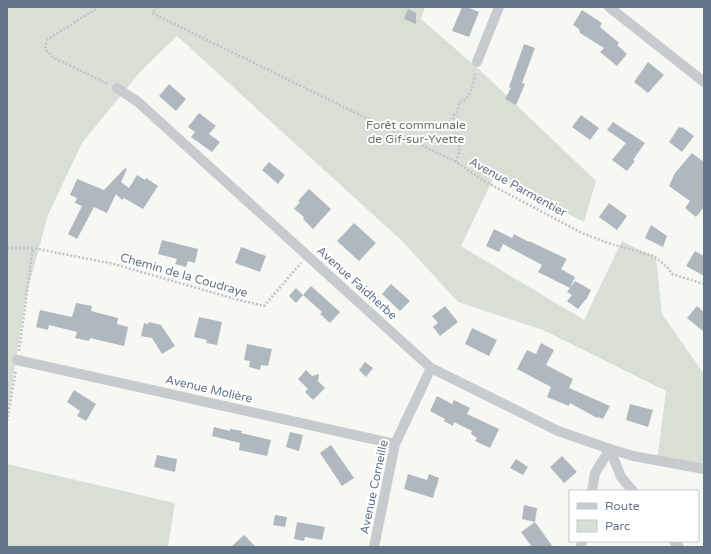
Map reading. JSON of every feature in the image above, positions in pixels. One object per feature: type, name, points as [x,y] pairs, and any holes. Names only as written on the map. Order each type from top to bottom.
[{"type":"street","points":[[477,62],[499,7]]},
{"type":"street","points":[[609,7],[704,82]]},
{"type":"street","name":"Avenue Faidherbe","points":[[117,88],[138,102],[432,368],[558,431],[610,450],[633,456],[704,468]]},
{"type":"street","name":"Avenue Molière","points":[[17,360],[394,444]]},
{"type":"street","name":"Avenue Corneille","points":[[374,547],[394,444],[432,368]]},
{"type":"street","points":[[592,490],[595,473],[610,450]]},
{"type":"street","points":[[610,450],[622,478],[632,490]]},
{"type":"path","points":[[99,7],[56,32],[48,39],[46,46],[47,51],[54,58],[117,88]]},
{"type":"path","name":"Avenue Parmentier","points":[[157,7],[152,13],[456,162],[484,181],[582,233],[608,243],[654,256],[668,268],[672,274],[704,284]]},
{"type":"path","points":[[456,162],[460,149],[456,137],[453,116],[458,110],[459,102],[463,101],[468,96],[472,88],[477,62]]},
{"type":"path","points":[[7,248],[32,248],[7,421]]},
{"type":"path","name":"Chemin de la Coudraye","points":[[32,248],[114,264],[155,277],[264,306],[307,256]]},
{"type":"green space","name":"Forêt communale de Gif-sur-Yvette","points":[[7,7],[425,7],[421,19],[483,73],[596,181],[584,222],[494,177],[461,246],[584,320],[622,241],[656,258],[662,314],[704,374],[704,469],[657,461],[666,391],[543,330],[458,302],[401,240],[177,36],[140,72],[82,143],[48,215],[26,296],[7,417]]},
{"type":"green space","points":[[7,464],[175,503],[168,547],[7,547]]},
{"type":"building","points":[[462,7],[467,7],[479,12],[469,37],[452,31]]},
{"type":"building","points":[[408,9],[416,13],[416,24],[404,19]]},
{"type":"building","points":[[582,10],[602,23],[600,27],[619,43],[617,45],[627,54],[617,66],[600,52],[604,48],[580,33],[579,29],[573,25]]},
{"type":"building","points":[[524,44],[535,48],[522,83],[525,84],[516,105],[505,99],[511,88],[509,87]]},
{"type":"building","points":[[648,62],[664,75],[648,93],[634,82]]},
{"type":"building","points":[[169,84],[186,99],[176,111],[159,96]]},
{"type":"building","points":[[199,113],[216,126],[209,134],[220,142],[212,152],[191,137],[195,132],[188,127]]},
{"type":"building","points":[[581,115],[599,128],[590,140],[572,127]]},
{"type":"building","points":[[613,122],[645,143],[633,160],[635,161],[627,171],[612,160],[626,143],[607,130]]},
{"type":"building","points":[[679,127],[682,127],[694,136],[682,152],[669,142]]},
{"type":"building","points":[[692,153],[704,162],[704,207],[696,217],[685,208],[690,201],[669,186],[675,173]]},
{"type":"building","points":[[269,162],[285,175],[278,184],[262,170]]},
{"type":"building","points":[[125,168],[127,169],[121,182],[129,188],[137,175],[145,180],[146,178],[158,186],[143,209],[124,198],[122,200],[116,194],[107,213],[94,207],[77,239],[68,234],[82,206],[75,203],[77,198],[70,195],[77,179],[104,190]]},
{"type":"building","points":[[309,189],[331,209],[313,229],[303,219],[304,217],[294,209],[300,202],[298,201]]},
{"type":"building","points":[[609,203],[627,216],[617,230],[599,217]]},
{"type":"building","points":[[354,223],[376,243],[359,261],[337,241]]},
{"type":"building","points":[[651,225],[667,236],[663,247],[645,238]]},
{"type":"building","points":[[494,229],[512,238],[514,234],[567,259],[561,269],[575,277],[570,288],[538,272],[542,265],[503,244],[499,252],[486,246]]},
{"type":"building","points":[[162,240],[198,249],[195,263],[188,261],[186,267],[175,264],[177,259],[158,254]]},
{"type":"building","points":[[241,247],[266,256],[260,272],[235,263]]},
{"type":"building","points":[[695,251],[704,256],[704,276],[686,266]]},
{"type":"building","points":[[575,281],[591,290],[586,300],[578,309],[567,301],[572,295],[567,292]]},
{"type":"building","points":[[391,284],[410,301],[400,311],[382,294]]},
{"type":"building","points":[[311,286],[340,312],[330,323],[320,314],[322,312],[303,295]]},
{"type":"building","points":[[296,288],[303,295],[296,303],[289,296]]},
{"type":"building","points":[[76,303],[92,306],[91,311],[118,318],[117,324],[128,327],[124,346],[90,338],[89,341],[75,338],[77,332],[49,325],[48,330],[36,327],[40,310],[72,317]]},
{"type":"building","points":[[445,306],[458,322],[440,336],[433,327],[438,323],[432,316]]},
{"type":"building","points":[[697,306],[704,312],[704,332],[687,318]]},
{"type":"building","points":[[199,317],[222,322],[217,345],[206,343],[207,340],[194,337]]},
{"type":"building","points":[[149,322],[161,325],[175,346],[162,354],[152,338],[141,336],[144,323],[148,324]]},
{"type":"building","points":[[472,328],[497,340],[489,356],[465,344]]},
{"type":"building","points":[[541,343],[554,350],[546,365],[573,379],[569,388],[610,406],[603,419],[597,418],[570,403],[569,406],[547,397],[551,387],[517,369],[527,350],[536,354]]},
{"type":"building","points":[[247,344],[272,349],[268,366],[261,365],[260,370],[249,367],[250,361],[244,360]]},
{"type":"building","points":[[365,362],[373,368],[366,377],[359,370]]},
{"type":"building","points":[[306,370],[312,376],[319,374],[318,381],[325,388],[313,400],[305,392],[308,389],[298,379]]},
{"type":"building","points":[[74,390],[96,404],[86,421],[77,416],[80,411],[67,402]]},
{"type":"building","points":[[437,396],[452,404],[454,400],[470,408],[467,414],[499,429],[490,448],[475,441],[477,438],[471,434],[472,431],[454,422],[453,426],[444,421],[445,419],[430,411]]},
{"type":"building","points":[[630,404],[653,410],[648,427],[626,420]]},
{"type":"building","points":[[214,427],[230,431],[230,429],[242,431],[241,433],[271,440],[267,456],[239,450],[240,443],[212,436]]},
{"type":"building","points":[[290,432],[303,435],[299,451],[286,447]]},
{"type":"building","points":[[331,445],[354,478],[342,486],[320,453]]},
{"type":"building","points":[[157,455],[177,459],[175,472],[154,467]]},
{"type":"building","points":[[562,456],[577,472],[564,483],[550,467]]},
{"type":"building","points":[[516,459],[528,467],[523,475],[510,468]]},
{"type":"building","points":[[408,474],[427,480],[429,474],[439,478],[433,498],[404,489]]},
{"type":"building","points":[[524,505],[537,508],[535,522],[522,519]]},
{"type":"building","points":[[275,515],[287,517],[285,527],[273,525]]},
{"type":"building","points":[[297,522],[325,527],[322,540],[305,537],[304,541],[294,539]]},
{"type":"building","points":[[535,522],[553,547],[532,547],[521,532]]},
{"type":"building","points":[[244,535],[256,547],[231,547]]}]
